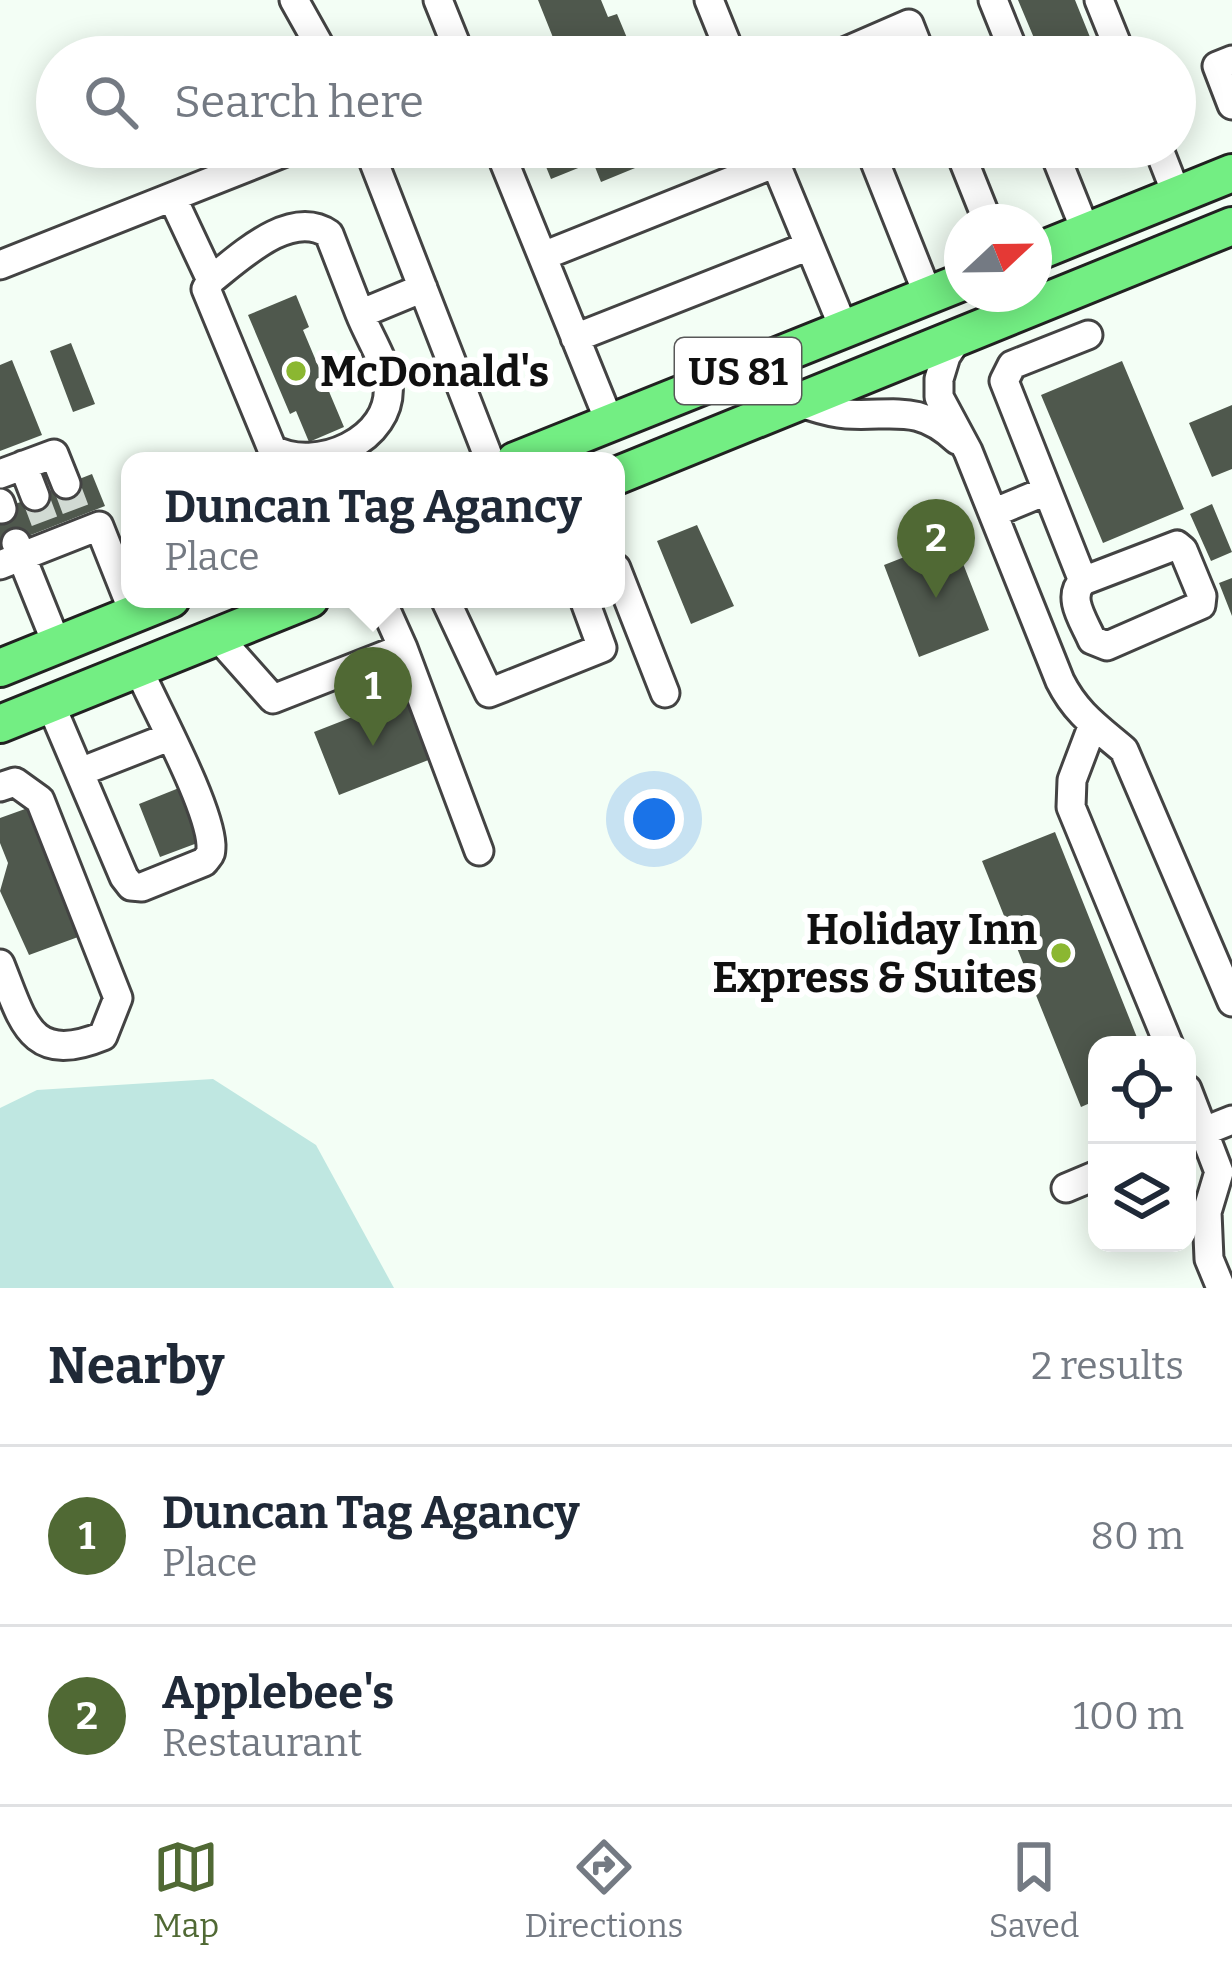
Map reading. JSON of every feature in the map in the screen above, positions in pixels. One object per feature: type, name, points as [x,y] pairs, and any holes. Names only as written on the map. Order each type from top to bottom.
[{"type":"main road","points":[[1052,246],[1232,173]]},
{"type":"main road","points":[[1134,267],[1176,193]]},
{"type":"main road","name":"US 81","points":[[625,472],[1232,226]]},
{"type":"main road","name":"US 81","points":[[538,452],[944,289]]},
{"type":"main road","points":[[0,668],[149,608]]},
{"type":"main road","points":[[0,724],[287,608]]},
{"type":"lane","points":[[294,0],[314,36]]},
{"type":"lane","points":[[438,0],[453,36]]},
{"type":"lane","points":[[709,0],[724,36]]},
{"type":"lane","points":[[993,0],[1008,36]]},
{"type":"lane","points":[[1099,0],[1114,36]]},
{"type":"lane","points":[[881,36],[909,24],[914,36]]},
{"type":"lane","points":[[1232,61],[1216,67],[1232,106]]},
{"type":"lane","points":[[0,265],[244,168]]},
{"type":"lane","points":[[376,168],[487,452]]},
{"type":"lane","points":[[507,168],[610,423]]},
{"type":"lane","points":[[543,256],[743,168]]},
{"type":"lane","points":[[777,168],[844,329]]},
{"type":"lane","points":[[880,168],[944,287]]},
{"type":"lane","points":[[966,168],[981,204]]},
{"type":"lane","points":[[1060,168],[1085,232]]},
{"type":"lane","points":[[1166,168],[1176,193]]},
{"type":"lane","points":[[172,196],[211,280]]},
{"type":"lane","points":[[277,452],[206,289],[211,280],[275,235],[299,227],[318,227],[329,234],[388,384],[384,409],[370,431],[339,452]]},
{"type":"lane","points":[[575,338],[809,246]]},
{"type":"lane","points":[[360,314],[423,288]]},
{"type":"lane","points":[[1059,297],[1082,337],[1012,365],[1005,390],[1083,581],[1075,597],[1092,640],[1100,645],[1201,605],[1202,596],[1177,545],[1083,581]]},
{"type":"lane","points":[[1012,365],[994,338],[967,334],[946,356],[939,397],[968,452],[1073,707],[1124,750],[1232,1002]]},
{"type":"lane","points":[[797,402],[829,412],[898,410],[922,416],[968,452]]},
{"type":"lane","points":[[35,496],[11,470],[54,454],[66,484]]},
{"type":"lane","points":[[993,513],[1046,491]]},
{"type":"lane","points":[[57,645],[12,554],[81,524],[99,526],[121,581]]},
{"type":"lane","points":[[625,591],[665,693]]},
{"type":"lane","points":[[132,608],[134,614]]},
{"type":"lane","points":[[385,608],[479,851]]},
{"type":"lane","points":[[450,608],[489,693],[602,648],[587,608]]},
{"type":"lane","points":[[217,636],[273,699],[403,648]]},
{"type":"lane","points":[[50,704],[124,878],[131,886],[142,887],[203,862],[210,854],[204,814],[138,668]]},
{"type":"lane","points":[[1092,727],[1072,780],[1071,807],[1165,1036]]},
{"type":"lane","points":[[80,772],[169,736]]},
{"type":"lane","points":[[0,787],[15,782],[40,800],[118,998],[103,1036],[77,1047],[48,1046],[27,1030],[0,964]]},
{"type":"lane","points":[[0,1040],[27,1030]]},
{"type":"lane","points":[[1221,1288],[1209,1259],[1208,1212],[1219,1172],[1196,1135],[1232,1120]]},
{"type":"lane","points":[[1066,1188],[1088,1179]]},
{"type":"shaded area","points":[[213,1079],[316,1145],[394,1288],[0,1288],[0,1108],[37,1090]]},
{"type":"building","points":[[538,0],[601,0],[608,17],[617,14],[626,36],[552,36]]},
{"type":"building","points":[[1018,0],[1075,0],[1090,36],[1033,36]]},
{"type":"building","points":[[547,168],[578,168],[551,179]]},
{"type":"building","points":[[595,168],[635,168],[601,182]]},
{"type":"building","name":"McDonald's","points":[[296,295],[309,327],[303,330],[344,427],[309,442],[296,411],[290,414],[248,315]]},
{"type":"building","points":[[71,343],[95,404],[73,412],[50,351]]},
{"type":"building","points":[[12,360],[42,435],[0,451],[0,365]]},
{"type":"building","points":[[1122,361],[1184,509],[1103,543],[1041,395]]},
{"type":"building","points":[[1232,405],[1232,469],[1212,477],[1189,423]]},
{"type":"building","points":[[92,474],[105,506],[0,547],[0,510]]},
{"type":"building","points":[[1212,504],[1232,552],[1211,561],[1190,514]]},
{"type":"building","points":[[697,525],[734,606],[691,624],[657,541]]},
{"type":"building","points":[[953,538],[989,630],[919,657],[884,565]]},
{"type":"building","points":[[1232,578],[1232,616],[1219,583]]},
{"type":"building","points":[[406,696],[431,759],[339,795],[314,732]]},
{"type":"building","points":[[179,788],[200,842],[160,857],[139,804]]},
{"type":"building","points":[[39,804],[89,933],[29,955],[0,891],[8,863],[0,843],[0,818]]},
{"type":"building","name":"Holiday Inn Express & Suites","points":[[1055,832],[1136,1036],[1088,1036],[1088,1104],[1081,1107],[982,861]]},
{"type":"tunnel","points":[[66,484],[78,516]]},
{"type":"tunnel","points":[[35,496],[47,528]]},
{"type":"place","name":"McDonald's","points":[[296,371]]},
{"type":"place","name":"Applebee's","points":[[936,598]]},
{"type":"place","name":"Duncan Tag Agancy","points":[[373,746]]},
{"type":"place","name":"Holiday Inn Express & Suites","points":[[1061,953]]}]
